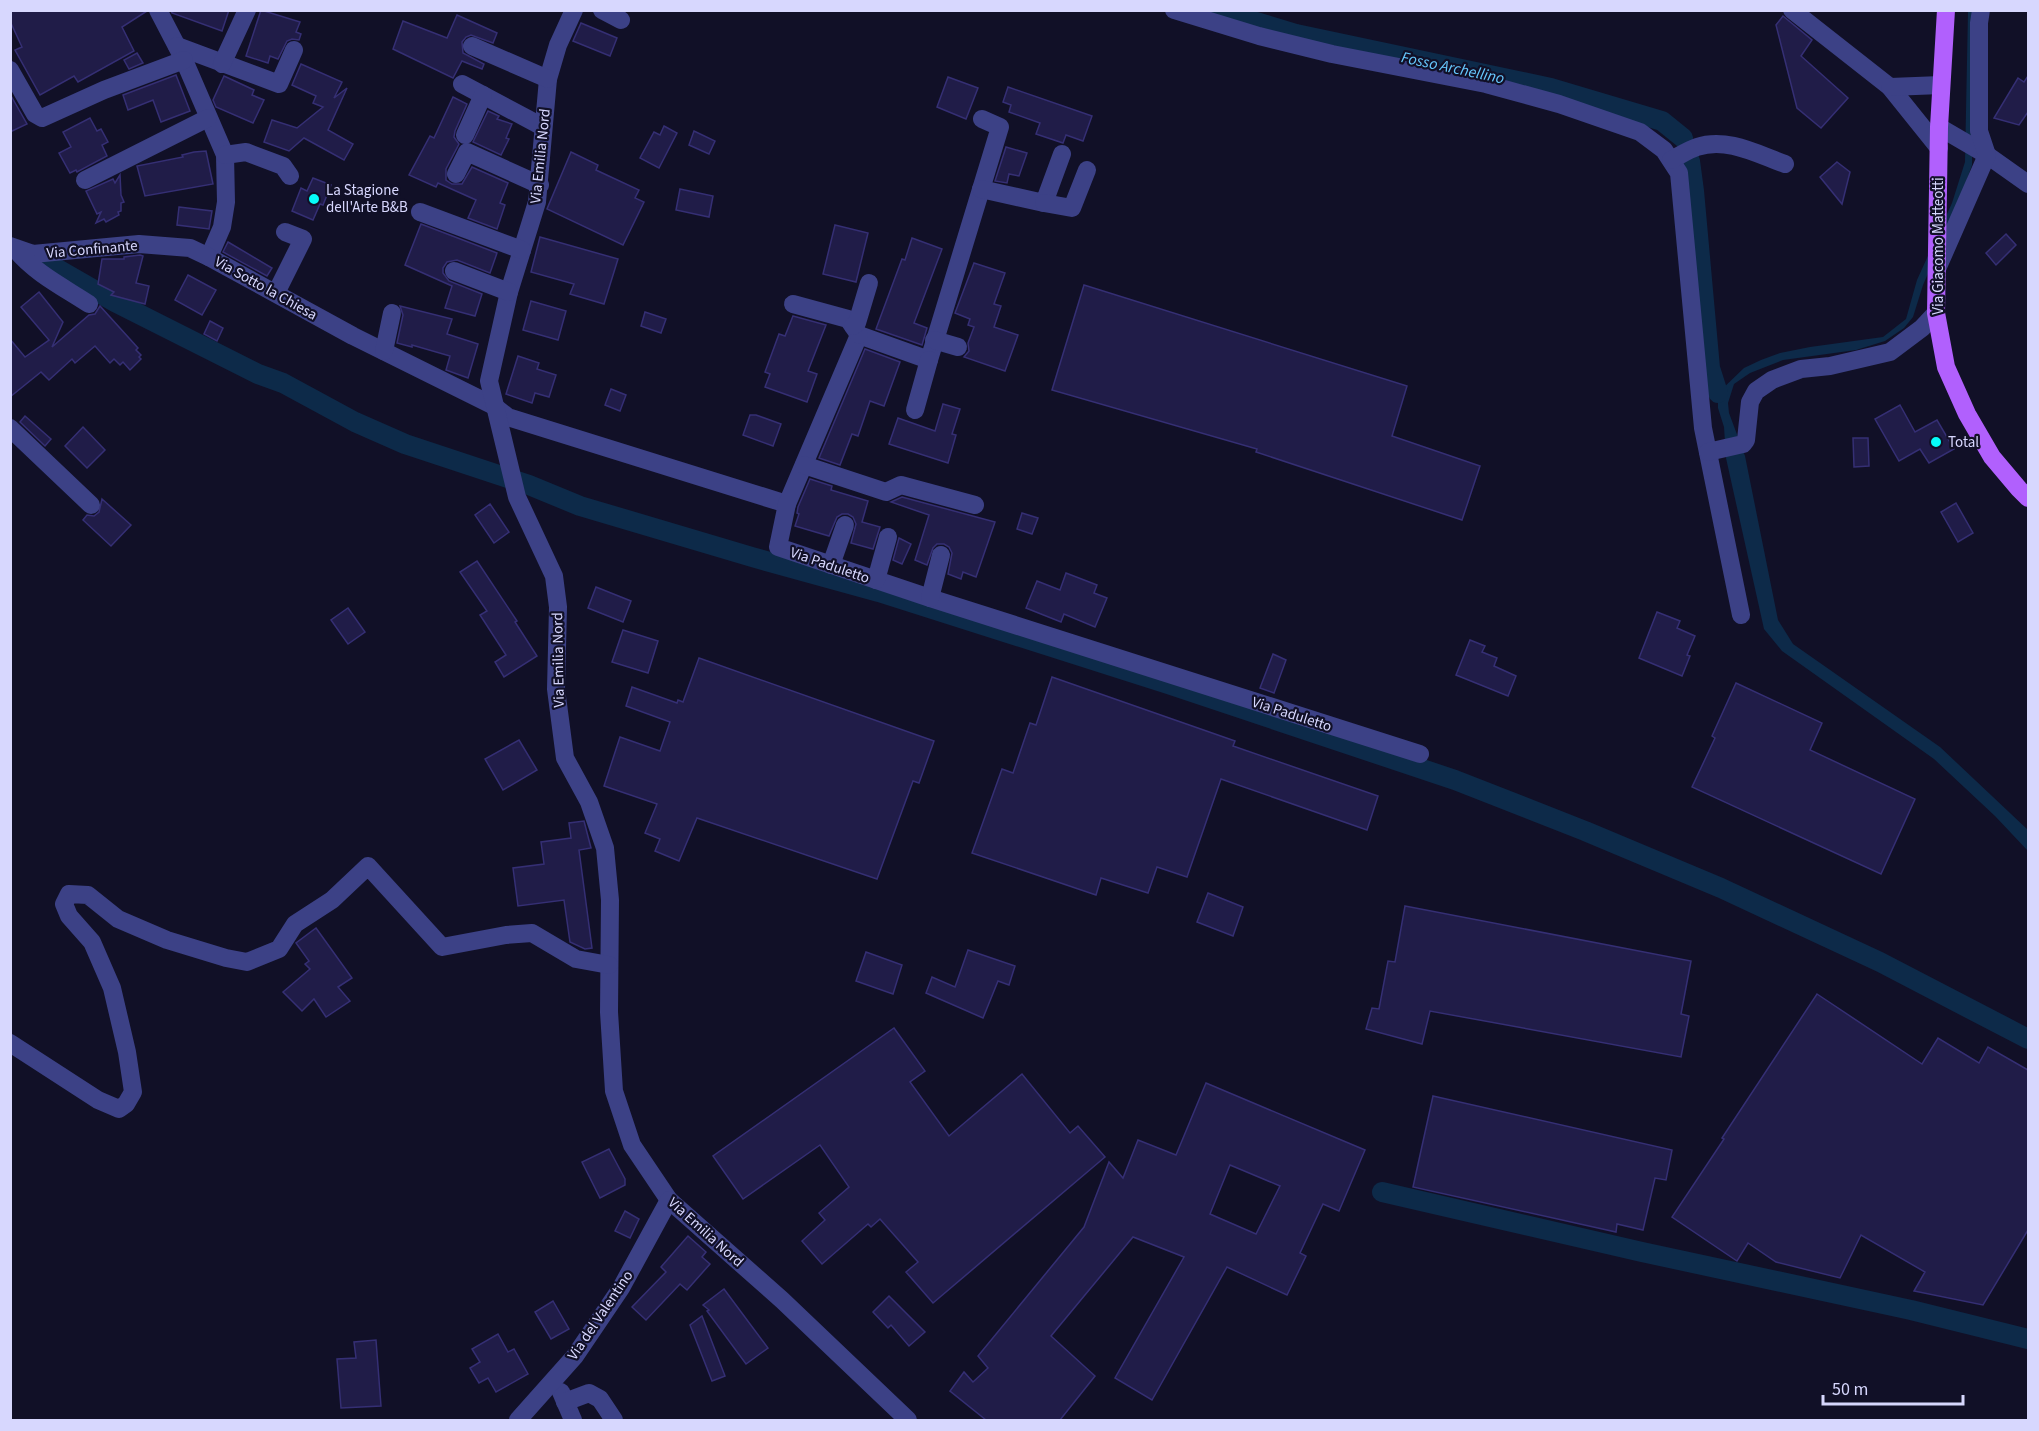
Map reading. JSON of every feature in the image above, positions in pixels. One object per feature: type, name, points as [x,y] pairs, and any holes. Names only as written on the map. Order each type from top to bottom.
[{"type":"main road","name":"Via Giacomo Matteotti","points":[[1946,10],[1939,127],[1936,313],[1946,367],[1968,414],[1992,456],[2028,498]]},
{"type":"street","name":"Via Sotto la Chiesa","points":[[158,10],[181,53],[225,155],[226,202],[222,227],[209,256],[384,351],[494,406],[508,417],[788,504]]},
{"type":"street","points":[[222,64],[247,10]]},
{"type":"street","name":"Via Emilia Nord","points":[[574,10],[558,45],[548,79],[537,202],[509,292],[489,381],[517,497],[554,576],[558,607],[556,689],[565,758],[589,802],[605,848],[610,900],[609,1012],[614,1091],[632,1145],[669,1200],[782,1300],[908,1420]]},
{"type":"street","points":[[602,10],[621,20]]},
{"type":"street","points":[[1174,10],[1259,36],[1486,84],[1559,104],[1640,132],[1664,150],[1679,173],[1703,428],[1713,451],[1741,615]]},
{"type":"street","points":[[1792,10],[1890,87],[1939,148]]},
{"type":"street","points":[[1936,271],[1981,152],[1979,131],[1981,10]]},
{"type":"street","points":[[472,46],[548,79]]},
{"type":"street","points":[[10,70],[35,114],[42,118],[181,53],[222,64],[279,84],[294,50]]},
{"type":"street","points":[[462,84],[543,127]]},
{"type":"street","points":[[1890,87],[1941,85]]},
{"type":"street","points":[[465,135],[483,95]]},
{"type":"street","points":[[85,180],[208,118]]},
{"type":"street","points":[[915,410],[934,340],[1000,127],[982,119]]},
{"type":"street","points":[[1939,127],[2028,184]]},
{"type":"street","points":[[1671,160],[1695,147],[1733,145],[1785,164]]},
{"type":"street","points":[[225,155],[246,152],[283,166],[290,176]]},
{"type":"street","points":[[456,174],[467,152],[540,185]]},
{"type":"street","points":[[1044,203],[1062,154]]},
{"type":"street","points":[[981,189],[1072,208],[1087,170]]},
{"type":"street","points":[[420,212],[522,250]]},
{"type":"street","points":[[276,293],[303,239],[285,232]]},
{"type":"street","name":"Via Confinante","points":[[12,246],[33,254],[139,244],[190,248],[209,256]]},
{"type":"street","points":[[12,246],[25,261],[89,303]]},
{"type":"street","points":[[454,271],[509,292]]},
{"type":"street","name":"Via Paduletto","points":[[869,283],[856,330],[788,504],[778,547],[930,598],[1420,754]]},
{"type":"street","points":[[793,304],[848,319],[856,330],[929,360]]},
{"type":"street","points":[[384,351],[392,313]]},
{"type":"street","points":[[1713,451],[1743,444],[1746,440],[1750,402],[1756,391],[1772,380],[1801,369],[1830,366],[1890,352],[1922,328],[1936,313]]},
{"type":"street","points":[[934,340],[958,346]]},
{"type":"street","points":[[10,428],[91,505]]},
{"type":"street","points":[[804,465],[886,492],[901,485],[975,505]]},
{"type":"street","points":[[831,565],[845,525]]},
{"type":"street","points":[[876,580],[888,537]]},
{"type":"street","points":[[930,598],[941,555]]},
{"type":"street","points":[[10,1042],[98,1100],[119,1109],[126,1104],[133,1092],[127,1052],[112,988],[92,942],[66,910],[64,904],[69,894],[88,895],[118,919],[167,940],[247,962],[279,949],[296,924],[332,900],[368,866],[442,947],[506,935],[532,933],[576,959],[609,965]]},
{"type":"street","name":"Via del Valentino","points":[[518,1420],[575,1356],[621,1288],[669,1200]]},
{"type":"street","points":[[555,1378],[573,1420]]},
{"type":"street","points":[[565,1402],[589,1393],[600,1399],[614,1420]]},
{"type":"water","points":[[1968,11],[1974,11],[1972,165],[1958,205],[1923,285],[1913,317],[1904,328],[1885,341],[1856,350],[1783,360],[1750,373],[1734,384],[1728,403],[1729,413],[1745,456],[1778,620],[1793,644],[1940,747],[2028,830],[2028,851],[1995,816],[1934,759],[1782,651],[1764,629],[1726,458],[1724,427],[1718,408],[1718,393],[1744,368],[1780,353],[1883,337],[1906,319],[1917,280],[1952,203],[1965,162]]},
{"type":"building","points":[[10,10],[147,11],[122,27],[134,51],[78,82],[74,76],[40,95],[15,50],[22,47],[10,21]]},
{"type":"building","points":[[171,10],[229,10],[222,31],[172,13]]},
{"type":"building","points":[[261,10],[300,22],[296,32],[301,34],[299,40],[287,41],[278,59],[270,56],[268,63],[246,56]]},
{"type":"building","points":[[457,15],[497,33],[493,43],[471,35],[462,42],[463,53],[484,64],[482,69],[462,61],[453,78],[393,49],[403,21],[447,38]]},
{"type":"building","points":[[1783,16],[1812,40],[1801,56],[1848,98],[1821,128],[1797,108],[1776,25]]},
{"type":"building","points":[[581,23],[617,38],[610,56],[573,41]]},
{"type":"building","points":[[137,53],[143,63],[129,69],[124,60]]},
{"type":"building","points":[[301,64],[342,82],[334,98],[347,88],[328,130],[353,144],[344,160],[304,138],[289,151],[264,142],[272,120],[297,128],[323,107],[313,103],[316,96],[292,85]]},
{"type":"building","points":[[176,75],[190,111],[161,122],[153,100],[128,110],[123,95]]},
{"type":"building","points":[[224,76],[254,90],[252,95],[264,100],[253,123],[216,107],[213,100]]},
{"type":"building","points":[[2028,76],[2028,112],[2019,125],[1994,118],[2018,78],[2024,82]]},
{"type":"building","points":[[948,77],[978,88],[966,119],[937,107]]},
{"type":"building","points":[[1008,87],[1092,116],[1083,141],[1066,135],[1063,143],[1036,134],[1040,123],[1009,112],[1011,105],[1003,102]]},
{"type":"building","points":[[10,94],[27,124],[10,132]]},
{"type":"building","points":[[453,97],[467,104],[455,131],[454,137],[459,144],[446,169],[446,180],[452,184],[462,184],[472,167],[508,183],[500,203],[505,205],[497,229],[468,218],[476,200],[438,183],[436,187],[409,175],[430,136],[434,138]]},
{"type":"building","points":[[488,111],[499,116],[497,119],[512,124],[506,138],[509,139],[501,155],[473,142]]},
{"type":"building","points":[[90,118],[97,131],[101,129],[108,142],[102,145],[107,156],[77,172],[76,170],[70,173],[59,153],[71,147],[63,132]]},
{"type":"building","points":[[664,126],[677,133],[659,168],[640,158],[654,132],[660,135]]},
{"type":"building","points":[[694,131],[715,141],[709,154],[689,145]]},
{"type":"building","points":[[1006,147],[1027,153],[1019,176],[1009,174],[1007,183],[995,181]]},
{"type":"building","points":[[206,151],[213,184],[145,196],[137,166]]},
{"type":"building","points":[[571,152],[598,165],[596,170],[639,190],[635,198],[644,202],[623,245],[547,209]]},
{"type":"building","points":[[1837,162],[1850,172],[1842,204],[1820,177]]},
{"type":"building","points":[[120,175],[121,195],[124,202],[121,203],[119,215],[106,222],[104,219],[96,223],[101,212],[97,214],[86,191],[113,179],[115,183]]},
{"type":"building","name":"La Stagione dell'Arte B&B","points":[[313,178],[331,185],[323,205],[320,204],[313,220],[292,211],[301,188],[307,191]]},
{"type":"building","points":[[680,189],[713,196],[709,217],[676,210]]},
{"type":"building","points":[[179,207],[212,211],[209,229],[177,225]]},
{"type":"building","points":[[421,224],[497,253],[490,273],[457,260],[447,262],[443,268],[443,273],[449,281],[482,294],[475,316],[445,308],[452,286],[405,265]]},
{"type":"building","points":[[835,225],[868,233],[856,282],[823,274]]},
{"type":"building","points":[[2006,234],[2016,245],[1996,265],[1986,253]]},
{"type":"building","points":[[540,237],[618,259],[604,304],[570,294],[574,284],[531,272]]},
{"type":"building","points":[[912,238],[942,249],[914,323],[927,328],[922,345],[876,329]]},
{"type":"building","points":[[228,242],[272,268],[267,276],[223,252]]},
{"type":"building","points":[[143,256],[136,283],[149,286],[145,304],[111,295],[114,292],[98,284],[102,259],[124,259],[124,257]]},
{"type":"building","points":[[974,263],[1005,273],[994,304],[1001,306],[994,327],[1018,335],[1005,371],[964,357],[969,351],[968,343],[974,327],[968,325],[970,319],[955,313]]},
{"type":"building","points":[[188,275],[216,290],[202,315],[175,300]]},
{"type":"building","points":[[1084,285],[1407,386],[1392,436],[1480,466],[1462,520],[1256,452],[1257,449],[1052,390]]},
{"type":"building","points":[[39,292],[63,322],[52,347],[89,315],[95,314],[100,306],[138,348],[136,350],[141,355],[139,357],[141,359],[130,370],[123,362],[120,365],[114,359],[110,363],[95,346],[75,363],[72,359],[49,380],[41,372],[10,397],[10,339],[25,357],[49,340],[21,307]]},
{"type":"building","points":[[531,301],[566,311],[558,340],[523,330]]},
{"type":"building","points":[[400,306],[452,319],[447,334],[478,344],[468,378],[446,370],[450,356],[397,343],[403,315]]},
{"type":"building","points":[[645,312],[666,319],[661,333],[641,326]]},
{"type":"building","points":[[793,316],[826,325],[808,371],[817,374],[807,402],[765,387],[770,374],[765,372],[779,334],[785,336]]},
{"type":"building","points":[[210,321],[223,328],[217,341],[204,334]]},
{"type":"building","points":[[865,349],[900,362],[884,406],[870,401],[858,436],[852,434],[840,465],[819,458]]},
{"type":"building","points":[[518,356],[539,363],[537,369],[556,375],[549,397],[535,393],[532,403],[506,394]]},
{"type":"building","points":[[611,389],[626,395],[620,411],[605,405]]},
{"type":"building","points":[[943,404],[960,409],[952,434],[956,435],[948,463],[889,444],[898,418],[935,431]]},
{"type":"building","points":[[1900,405],[1915,432],[1937,420],[1954,449],[1929,463],[1920,449],[1899,461],[1875,419]]},
{"type":"building","points":[[750,415],[781,424],[773,446],[743,435]]},
{"type":"building","points":[[25,416],[51,439],[45,446],[20,422]]},
{"type":"building","points":[[83,427],[105,450],[87,468],[65,446]]},
{"type":"building","points":[[1853,438],[1868,438],[1869,466],[1854,467]]},
{"type":"building","points":[[810,479],[832,486],[831,490],[868,501],[862,522],[880,527],[873,549],[851,543],[856,524],[853,517],[848,514],[837,517],[829,536],[795,526],[799,514],[797,513],[798,507]]},
{"type":"building","points":[[902,497],[995,522],[976,577],[963,572],[961,579],[948,574],[952,553],[944,544],[937,544],[933,548],[927,565],[915,560],[929,515],[891,502]]},
{"type":"building","points":[[102,499],[131,525],[111,546],[83,520],[87,515],[94,516],[99,512]]},
{"type":"building","points":[[1956,503],[1973,533],[1958,542],[1941,512]]},
{"type":"building","points":[[490,504],[509,532],[494,543],[475,515]]},
{"type":"building","points":[[1022,513],[1038,518],[1032,534],[1017,529]]},
{"type":"building","points":[[899,538],[911,544],[902,564],[893,560]]},
{"type":"building","points":[[477,561],[537,656],[504,677],[495,662],[506,655],[480,615],[487,611],[460,572]]},
{"type":"building","points":[[1066,573],[1097,585],[1094,593],[1107,598],[1095,627],[1064,614],[1061,622],[1026,608],[1037,581],[1060,590]]},
{"type":"building","points":[[596,587],[631,601],[623,622],[588,608]]},
{"type":"building","points":[[348,608],[365,632],[348,644],[331,620]]},
{"type":"building","points":[[1657,612],[1680,621],[1677,628],[1695,636],[1682,676],[1639,658]]},
{"type":"building","points":[[623,630],[658,641],[648,673],[612,662]]},
{"type":"building","points":[[1470,640],[1485,646],[1482,652],[1497,658],[1494,666],[1516,676],[1508,696],[1456,675]]},
{"type":"building","points":[[1273,654],[1286,660],[1274,693],[1260,688]]},
{"type":"building","points":[[699,658],[934,741],[919,783],[913,781],[877,879],[697,818],[679,861],[655,851],[660,839],[645,833],[657,804],[604,786],[620,737],[660,751],[670,722],[626,706],[632,687],[677,703],[678,700],[683,702]]},
{"type":"building","points":[[1052,677],[1235,741],[1233,746],[1378,796],[1367,830],[1221,779],[1187,877],[1157,867],[1148,893],[1101,878],[1096,895],[972,853],[1002,769],[1013,773],[1030,723],[1036,725]]},
{"type":"building","points":[[1736,683],[1822,723],[1810,750],[1915,799],[1881,874],[1692,787],[1715,738],[1712,736]]},
{"type":"building","points":[[519,740],[537,770],[503,790],[485,759]]},
{"type":"building","points":[[584,821],[591,848],[579,850],[592,948],[585,949],[570,942],[564,900],[518,906],[513,868],[544,864],[541,842],[571,838],[569,823]]},
{"type":"building","points":[[1208,893],[1243,907],[1233,936],[1197,922]]},
{"type":"building","points":[[1405,906],[1691,961],[1681,1014],[1689,1016],[1681,1057],[1430,1011],[1422,1044],[1366,1029],[1372,1008],[1379,1009],[1388,961],[1395,962]]},
{"type":"building","points":[[316,928],[352,978],[338,987],[350,1001],[326,1017],[314,999],[302,1011],[283,992],[310,969],[305,964],[309,961],[296,943]]},
{"type":"building","points":[[968,950],[1015,966],[1009,985],[998,981],[983,1018],[926,993],[932,977],[955,987]]},
{"type":"building","points":[[866,952],[902,965],[893,994],[856,981]]},
{"type":"building","points":[[1817,994],[1922,1064],[1938,1038],[1979,1063],[1988,1047],[2028,1070],[2028,1230],[1983,1305],[1914,1291],[1925,1272],[1861,1235],[1840,1278],[1776,1262],[1748,1243],[1737,1261],[1672,1217]]},
{"type":"building","points":[[894,1028],[925,1071],[910,1082],[949,1136],[1022,1074],[1070,1133],[1078,1126],[1105,1157],[933,1303],[906,1272],[918,1262],[880,1219],[871,1227],[868,1224],[822,1264],[802,1241],[825,1220],[819,1213],[849,1187],[820,1145],[743,1199],[713,1156]]},
{"type":"building","points":[[1206,1083],[1365,1150],[1339,1211],[1323,1204],[1300,1253],[1306,1256],[1287,1295],[1227,1267],[1152,1400],[1115,1378],[1184,1257],[1133,1237],[1051,1336],[1095,1376],[1060,1420],[986,1420],[950,1391],[964,1372],[973,1382],[988,1368],[978,1356],[1084,1227],[1109,1162],[1123,1178],[1138,1140],[1176,1155]],"holes":[[[1230,1165],[1280,1186],[1256,1234],[1210,1214]]]},
{"type":"building","points":[[1433,1096],[1672,1150],[1666,1180],[1655,1178],[1643,1230],[1617,1224],[1616,1232],[1413,1187]]},
{"type":"building","points":[[609,1149],[625,1179],[625,1185],[600,1198],[582,1162]]},
{"type":"building","points":[[625,1211],[639,1219],[630,1238],[615,1231]]},
{"type":"building","points":[[688,1236],[706,1252],[702,1257],[710,1264],[687,1290],[680,1284],[646,1320],[632,1307],[666,1272],[661,1267]]},
{"type":"building","points":[[724,1289],[768,1348],[746,1364],[707,1311],[709,1310],[703,1305]]},
{"type":"building","points":[[889,1296],[925,1332],[909,1346],[891,1325],[888,1328],[873,1312]]},
{"type":"building","points":[[553,1301],[569,1329],[551,1339],[535,1312]]},
{"type":"building","points":[[702,1316],[725,1376],[712,1381],[690,1325]]},
{"type":"building","points":[[498,1334],[508,1352],[514,1349],[528,1374],[496,1392],[488,1378],[479,1383],[470,1368],[480,1362],[472,1349]]},
{"type":"building","points":[[376,1340],[381,1406],[341,1408],[337,1359],[356,1358],[354,1342]]},
{"type":"waterway","name":"Fosso Archellino","points":[[1216,10],[1296,34],[1551,88],[1662,121],[1683,138]]},
{"type":"waterway","name":"Fosso Archellino","points":[[1690,161],[1710,368],[1718,393]]},
{"type":"waterway","points":[[35,256],[115,302],[258,374],[283,383],[355,422],[405,444],[529,485],[580,506],[879,592],[1168,684],[1455,780],[1721,888],[1880,962],[2028,1039]]},
{"type":"waterway","points":[[1382,1192],[1642,1252],[1911,1310],[2028,1339]]},
{"type":"place","name":"La Stagione dell'Arte B&B","points":[[314,199]]},
{"type":"place","name":"Total","points":[[1936,442]]}]
